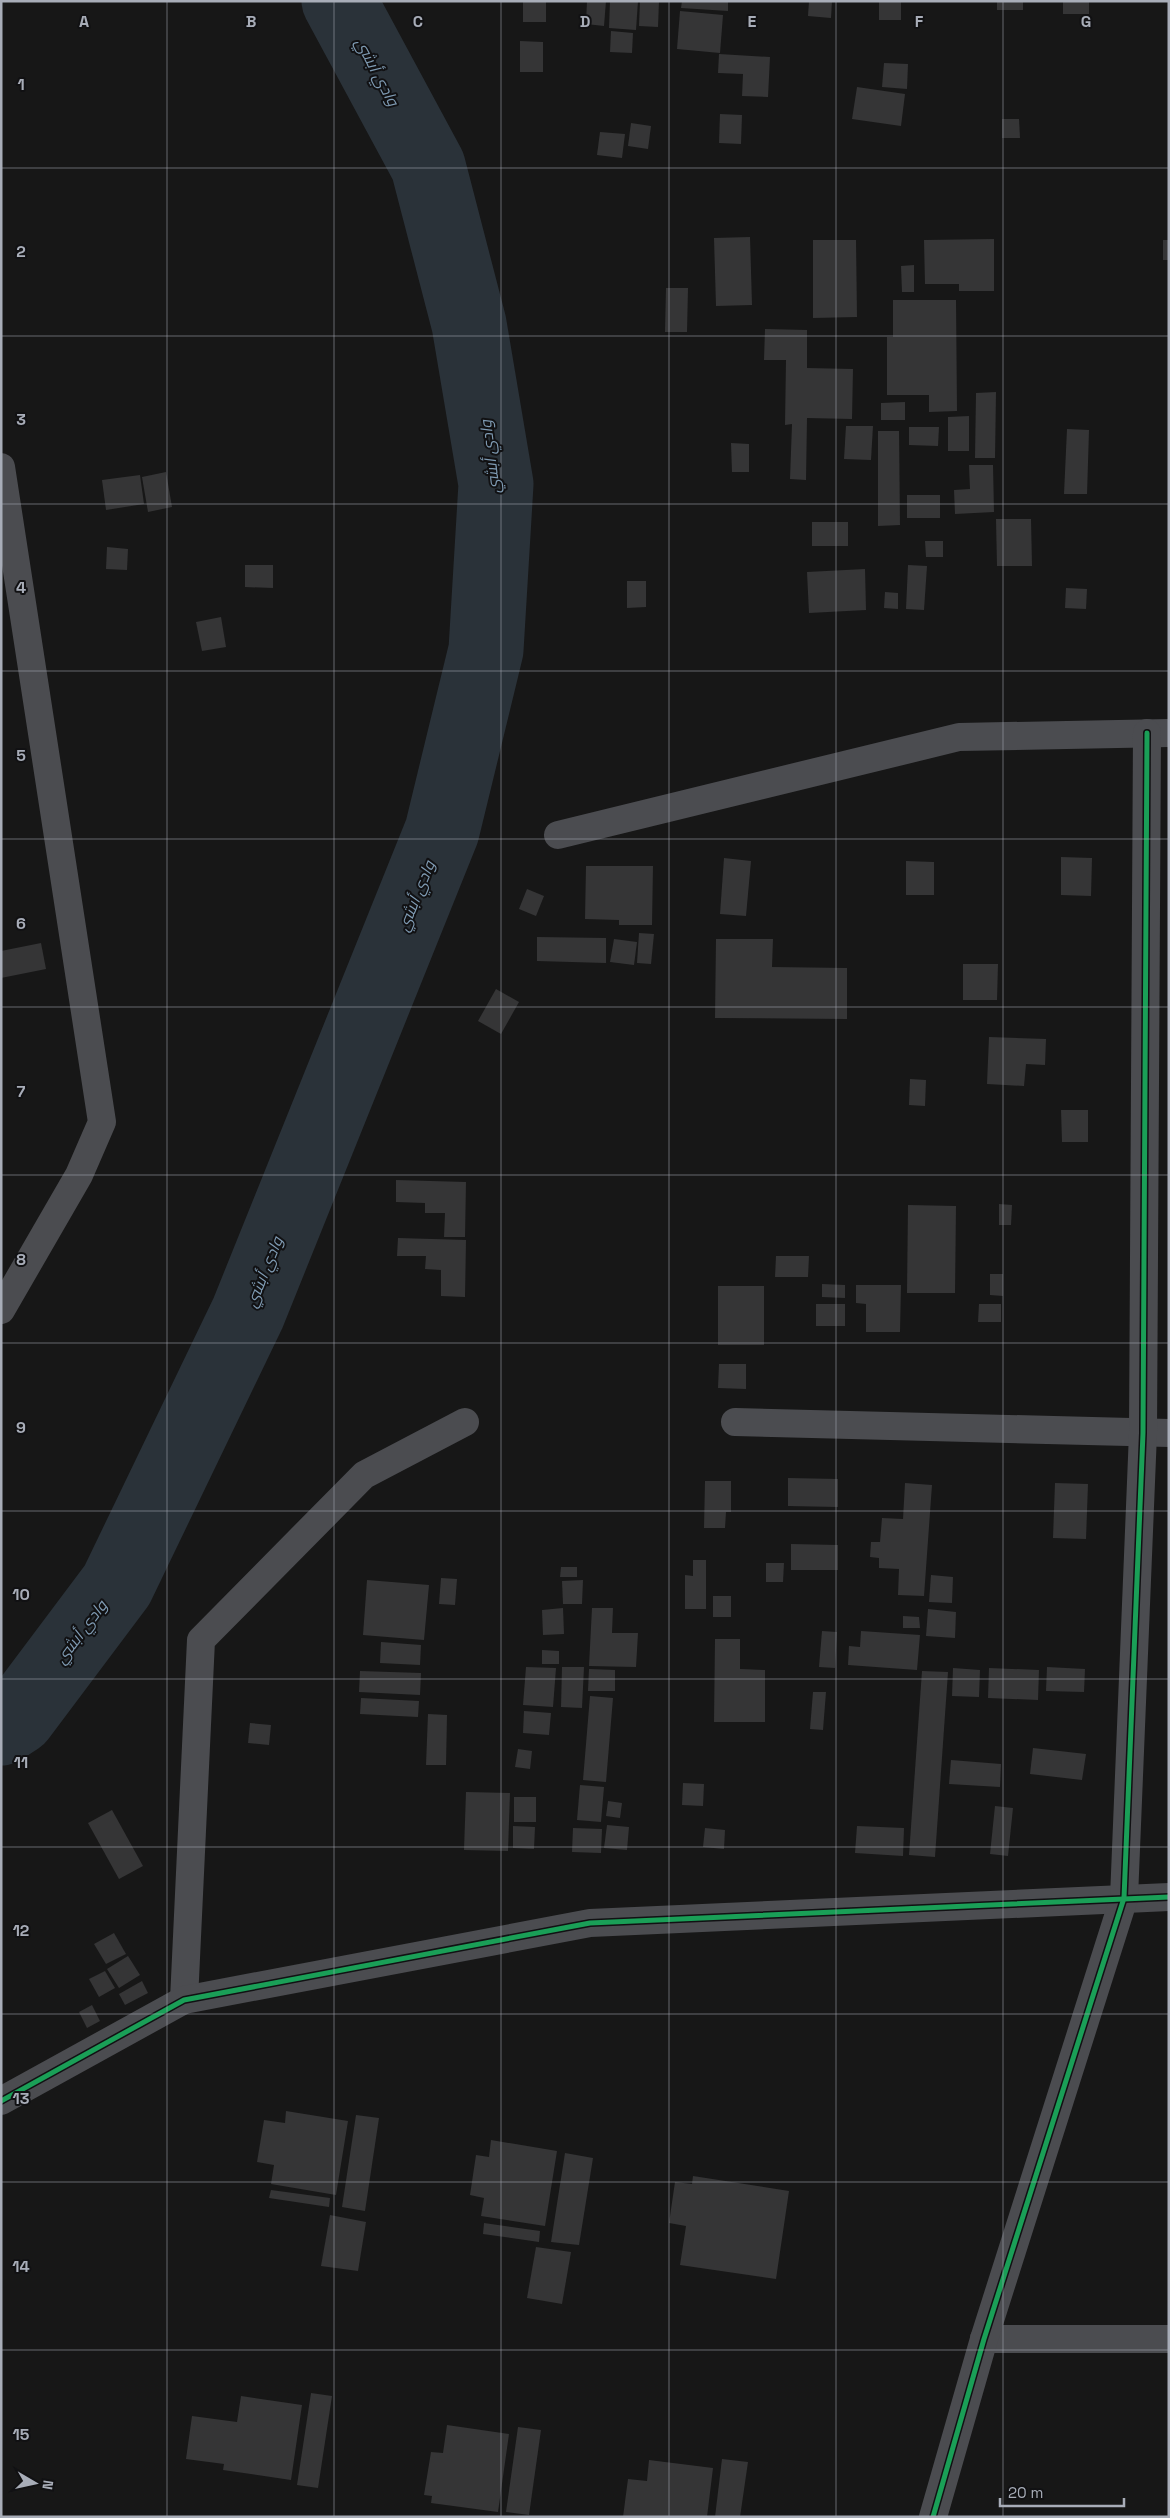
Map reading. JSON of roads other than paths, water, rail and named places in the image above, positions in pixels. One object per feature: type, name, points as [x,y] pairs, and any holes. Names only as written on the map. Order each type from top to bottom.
[{"type":"street","points":[[1,467],[102,1122],[79,1175],[1,1310]]},
{"type":"street","points":[[558,836],[959,737],[1158,733],[1156,1433],[1124,1898],[984,2339],[933,2517]]},
{"type":"street","points":[[184,2000],[201,1640],[364,1475],[465,1422]]},
{"type":"street","points":[[735,1422],[1156,1433]]},
{"type":"street","points":[[1,2101],[184,2000],[590,1923],[1169,1897]]},
{"type":"street","points":[[984,2339],[1169,2339]]},
{"type":"waterway","name":"وادي أبشي","points":[[1,1728],[18,1717],[117,1585],[248,1313],[442,831],[486,650],[496,484],[469,324],[428,166],[339,1]]}]
